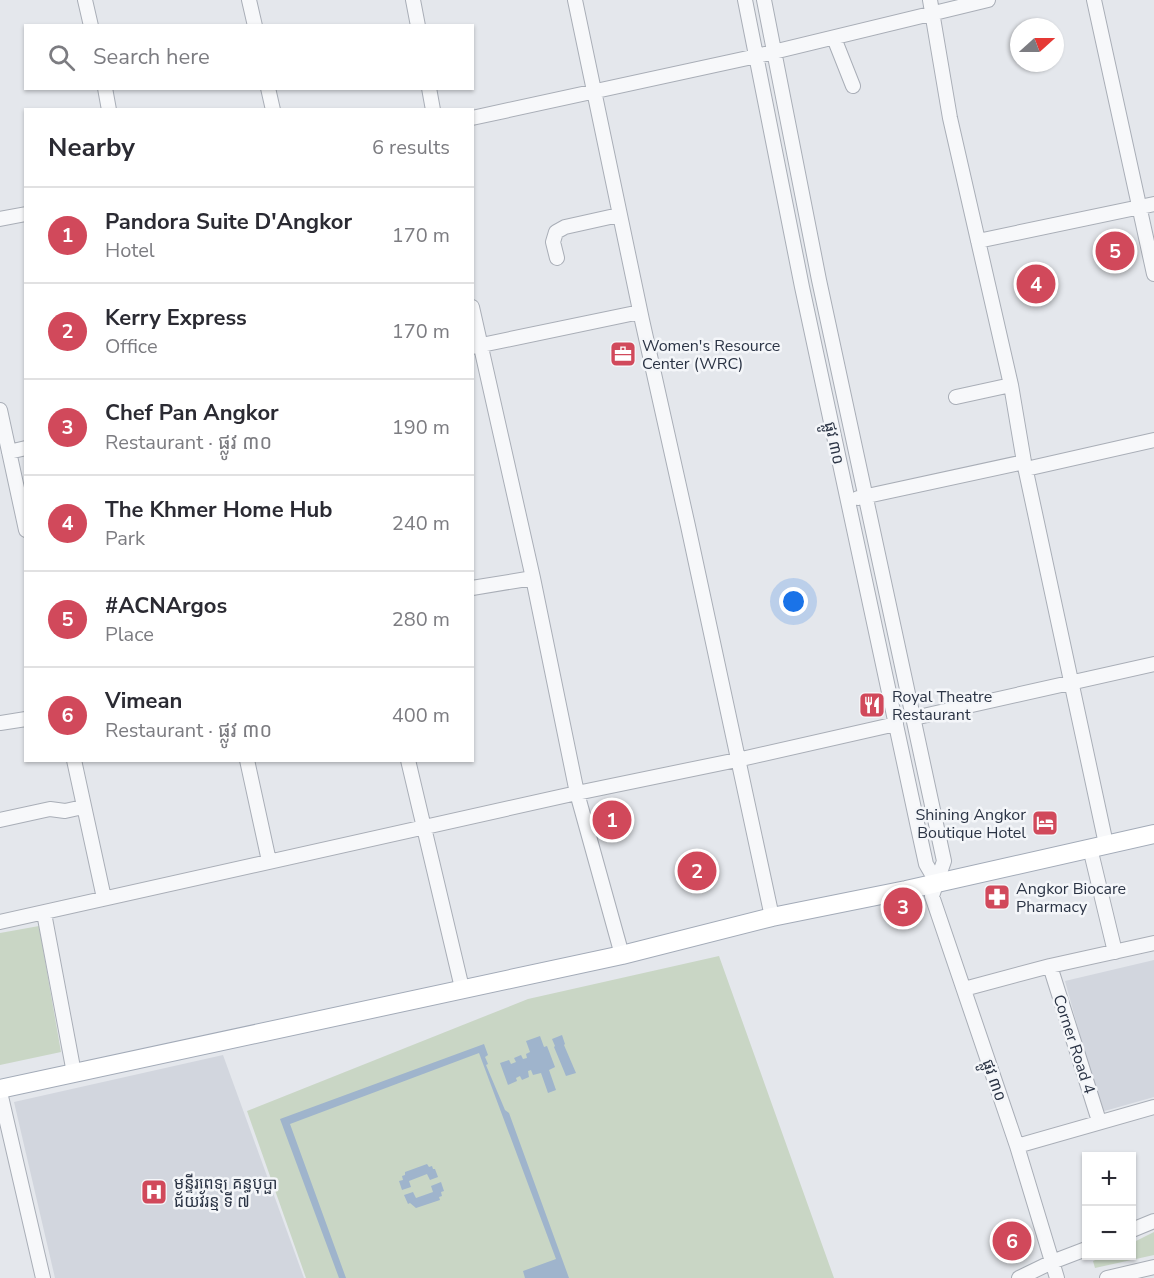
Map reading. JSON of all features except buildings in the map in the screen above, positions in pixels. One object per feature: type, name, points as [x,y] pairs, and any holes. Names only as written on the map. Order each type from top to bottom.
[{"type":"main road","points":[[0,1090],[622,955],[772,917],[937,883],[1154,834]]},
{"type":"street","points":[[85,0],[91,24]]},
{"type":"street","points":[[249,0],[255,24]]},
{"type":"street","points":[[413,0],[418,24]]},
{"type":"street","points":[[575,0],[640,312],[772,917]]},
{"type":"street","name":"ផ្លូវ ៣០","points":[[745,0],[847,501],[926,864],[937,883]]},
{"type":"street","name":"ផ្លូវ ៣០","points":[[764,0],[819,280],[944,861],[932,896],[1017,1146],[1057,1278]]},
{"type":"street","points":[[474,118],[834,38],[931,6],[988,0]]},
{"type":"street","points":[[1094,0],[1154,274]]},
{"type":"street","points":[[931,6],[950,118],[1011,385],[1025,466],[1071,682],[1114,951]]},
{"type":"street","points":[[834,38],[853,86]]},
{"type":"street","points":[[105,90],[109,108]]},
{"type":"street","points":[[268,90],[273,108]]},
{"type":"street","points":[[429,90],[433,108]]},
{"type":"street","points":[[978,241],[1154,204]]},
{"type":"street","points":[[0,219],[24,214]]},
{"type":"street","points":[[557,258],[553,242],[556,232],[565,227],[619,214]]},
{"type":"street","points":[[476,346],[640,312]]},
{"type":"street","points":[[474,326],[476,346],[533,578],[577,793],[622,955]]},
{"type":"street","points":[[956,397],[1011,385]]},
{"type":"street","points":[[0,410],[24,521]]},
{"type":"street","points":[[847,501],[1154,441]]},
{"type":"street","points":[[9,452],[24,448]]},
{"type":"street","points":[[474,588],[533,578]]},
{"type":"street","points":[[914,717],[1154,664]]},
{"type":"street","points":[[0,723],[24,719]]},
{"type":"street","points":[[0,922],[896,724]]},
{"type":"street","points":[[74,762],[104,898]]},
{"type":"street","points":[[247,762],[269,861]]},
{"type":"street","points":[[408,762],[462,988]]},
{"type":"street","points":[[0,820],[50,810],[83,807]]},
{"type":"street","points":[[44,913],[74,1073]]},
{"type":"street","points":[[964,989],[1050,966],[1154,943]]},
{"type":"street","name":"Corner Road 4","points":[[1050,966],[1099,1121]]},
{"type":"street","points":[[0,1090],[43,1278]]},
{"type":"street","points":[[1017,1146],[1154,1107]]},
{"type":"street","points":[[1136,1228],[1154,1221]]},
{"type":"street","points":[[1019,1278],[1082,1251]]},
{"type":"street","points":[[1107,1278],[1154,1267]]},
{"type":"shaded area","points":[[1154,960],[1154,1097],[1101,1112],[1065,981]]},
{"type":"shaded area","name":"មន្ទីរពេទ្យ គន្ធបុប្ផា ជ័យវ័រន្ម ទី ៧","points":[[223,1055],[304,1278],[55,1278],[14,1102]]},
{"type":"green space","points":[[39,926],[61,1052],[0,1065],[0,933]]},
{"type":"green space","points":[[719,956],[834,1278],[306,1278],[247,1111],[528,999]]},
{"type":"green space","points":[[1154,1232],[1154,1255],[1136,1259],[1136,1241]]},
{"type":"green space","points":[[1095,1260],[1131,1260],[1095,1268],[1093,1261]]},
{"type":"water","points":[[562,1035],[576,1073],[566,1076],[552,1039]]},
{"type":"water","points":[[540,1036],[544,1047],[547,1046],[555,1067],[549,1070],[556,1090],[548,1093],[541,1073],[533,1075],[531,1070],[528,1071],[529,1077],[522,1080],[520,1076],[516,1078],[517,1081],[508,1085],[500,1063],[509,1060],[511,1064],[516,1062],[514,1058],[521,1055],[523,1059],[527,1058],[526,1054],[530,1052],[526,1041]]},
{"type":"water","points":[[484,1044],[488,1055],[485,1057],[488,1064],[486,1065],[505,1110],[509,1113],[569,1278],[525,1278],[523,1271],[556,1259],[479,1053],[290,1124],[346,1278],[339,1278],[280,1119]]},
{"type":"water","points":[[427,1164],[435,1169],[438,1177],[430,1180],[427,1174],[409,1181],[411,1187],[402,1190],[399,1181],[403,1180],[402,1176],[405,1172]]},
{"type":"water","points":[[441,1182],[444,1191],[441,1192],[440,1200],[416,1208],[408,1204],[404,1195],[413,1192],[416,1198],[433,1192],[431,1186]]},
{"type":"place","name":"#ACNArgos","points":[[1115,251]]},
{"type":"place","name":"The Khmer Home Hub","points":[[1036,284]]},
{"type":"place","name":"Women's Resource Center (WRC)","points":[[623,354]]},
{"type":"place","name":"Royal Theatre Restaurant","points":[[872,705]]},
{"type":"place","name":"Pandora Suite D'Angkor","points":[[612,820]]},
{"type":"place","name":"Shining Angkor Boutique Hotel","points":[[1045,823]]},
{"type":"place","name":"Kerry Express","points":[[697,871]]},
{"type":"place","name":"Angkor Biocare Pharmacy","points":[[997,897]]},
{"type":"place","name":"Chef Pan Angkor","points":[[903,907]]},
{"type":"place","name":"មន្ទីរពេទ្យ គន្ធបុប្ផា ជ័យវ័រន្ម ទី ៧","points":[[154,1192]]},
{"type":"place","name":"Vimean","points":[[1012,1241]]}]
